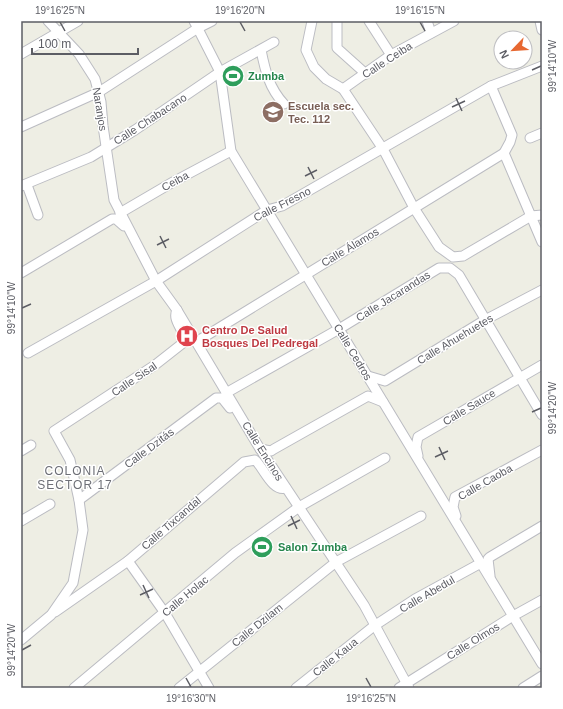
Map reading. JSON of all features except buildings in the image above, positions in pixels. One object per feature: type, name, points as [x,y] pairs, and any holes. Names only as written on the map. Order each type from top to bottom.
[{"type":"street","name":"Naranjos","points":[[48,21],[79,54],[95,79],[99,92],[114,200],[120,213]]},
{"type":"street","points":[[21,54],[78,21]]},
{"type":"street","points":[[21,127],[99,92],[196,24],[212,21]]},
{"type":"street","points":[[312,21],[306,50],[314,67],[326,79],[343,89],[383,149],[414,208],[439,247],[453,257],[463,256],[531,216],[542,215]]},
{"type":"street","points":[[337,21],[337,48],[366,74]]},
{"type":"street","points":[[369,21],[391,56]]},
{"type":"street","points":[[427,21],[431,33]]},
{"type":"street","name":"Calle Ceiba","points":[[343,89],[391,56],[454,21]]},
{"type":"street","points":[[540,21],[542,30]]},
{"type":"street","name":"Calle Cedros","points":[[196,24],[220,72],[232,151],[542,664]]},
{"type":"street","name":"Calle Chabacano","points":[[24,186],[92,157],[135,130],[220,72],[274,42]]},
{"type":"street","points":[[261,50],[265,71],[273,90],[284,104]]},
{"type":"street","name":"Calle Fresno","points":[[28,352],[156,281],[267,210],[282,206],[491,86],[542,66]]},
{"type":"street","points":[[491,86],[512,135],[504,153],[542,242]]},
{"type":"street","points":[[530,138],[542,134]]},
{"type":"street","name":"Ceiba","points":[[120,213],[173,182],[232,151]]},
{"type":"street","name":"Calle Álamos","points":[[196,342],[504,153]]},
{"type":"street","points":[[24,186],[38,214]]},
{"type":"street","name":"Calle Encinos","points":[[120,213],[156,281],[178,310],[215,374],[223,395],[247,426],[286,488],[364,605],[404,686]]},
{"type":"street","points":[[21,273],[112,219],[116,219],[123,226],[127,227]]},
{"type":"street","name":"Calle Jacarandas","points":[[223,395],[339,329],[438,268],[450,268],[459,275],[518,377],[542,415]]},
{"type":"street","name":"Calle Ahuehuetes","points":[[368,376],[385,381],[485,320],[542,290]]},
{"type":"street","name":"Calle Sisal","points":[[79,500],[70,460],[54,431],[155,365],[182,343],[183,337],[175,319],[175,314],[178,310]]},
{"type":"street","name":"Calle Sauce","points":[[419,461],[416,447],[418,437],[542,364]]},
{"type":"street","name":"Calle Dzitás","points":[[79,500],[202,407],[223,395]]},
{"type":"street","points":[[260,448],[271,451],[368,396],[372,396],[383,402]]},
{"type":"street","points":[[21,451],[31,445]]},
{"type":"street","name":"Calle Caoba","points":[[460,528],[453,507],[455,497],[542,450]]},
{"type":"street","points":[[299,507],[385,458]]},
{"type":"street","name":"Calle Tixcandal","points":[[51,615],[128,561],[244,462],[255,460],[276,487],[282,489],[286,488]]},
{"type":"street","points":[[21,640],[51,615],[73,583],[83,530],[79,500]]},
{"type":"street","points":[[21,521],[50,504]]},
{"type":"street","name":"Calle Holac","points":[[74,688],[235,553],[299,507]]},
{"type":"street","points":[[336,562],[422,516]]},
{"type":"street","points":[[490,578],[488,559],[490,557],[542,526]]},
{"type":"street","points":[[128,561],[165,613],[209,688]]},
{"type":"street","name":"Calle Dzilam","points":[[179,688],[336,562]]},
{"type":"street","name":"Calle Abedul","points":[[374,626],[415,600],[481,563]]},
{"type":"street","name":"Calle Olmos","points":[[404,686],[513,616],[542,600]]},
{"type":"street","name":"Calle Kaua","points":[[296,688],[374,626]]},
{"type":"street","points":[[523,688],[542,676]]},
{"type":"place","name":"Zumba","points":[[233,76]]},
{"type":"place","name":"Escuela sec. Tec. 112","points":[[273,112]]},
{"type":"place","name":"Centro De Salud Bosques Del Pedregal","points":[[187,336]]},
{"type":"place","name":"Salon Zumba","points":[[262,547]]},
{"type":"district","name":"COLONIA SECTOR 17","points":[[75,478]]}]
